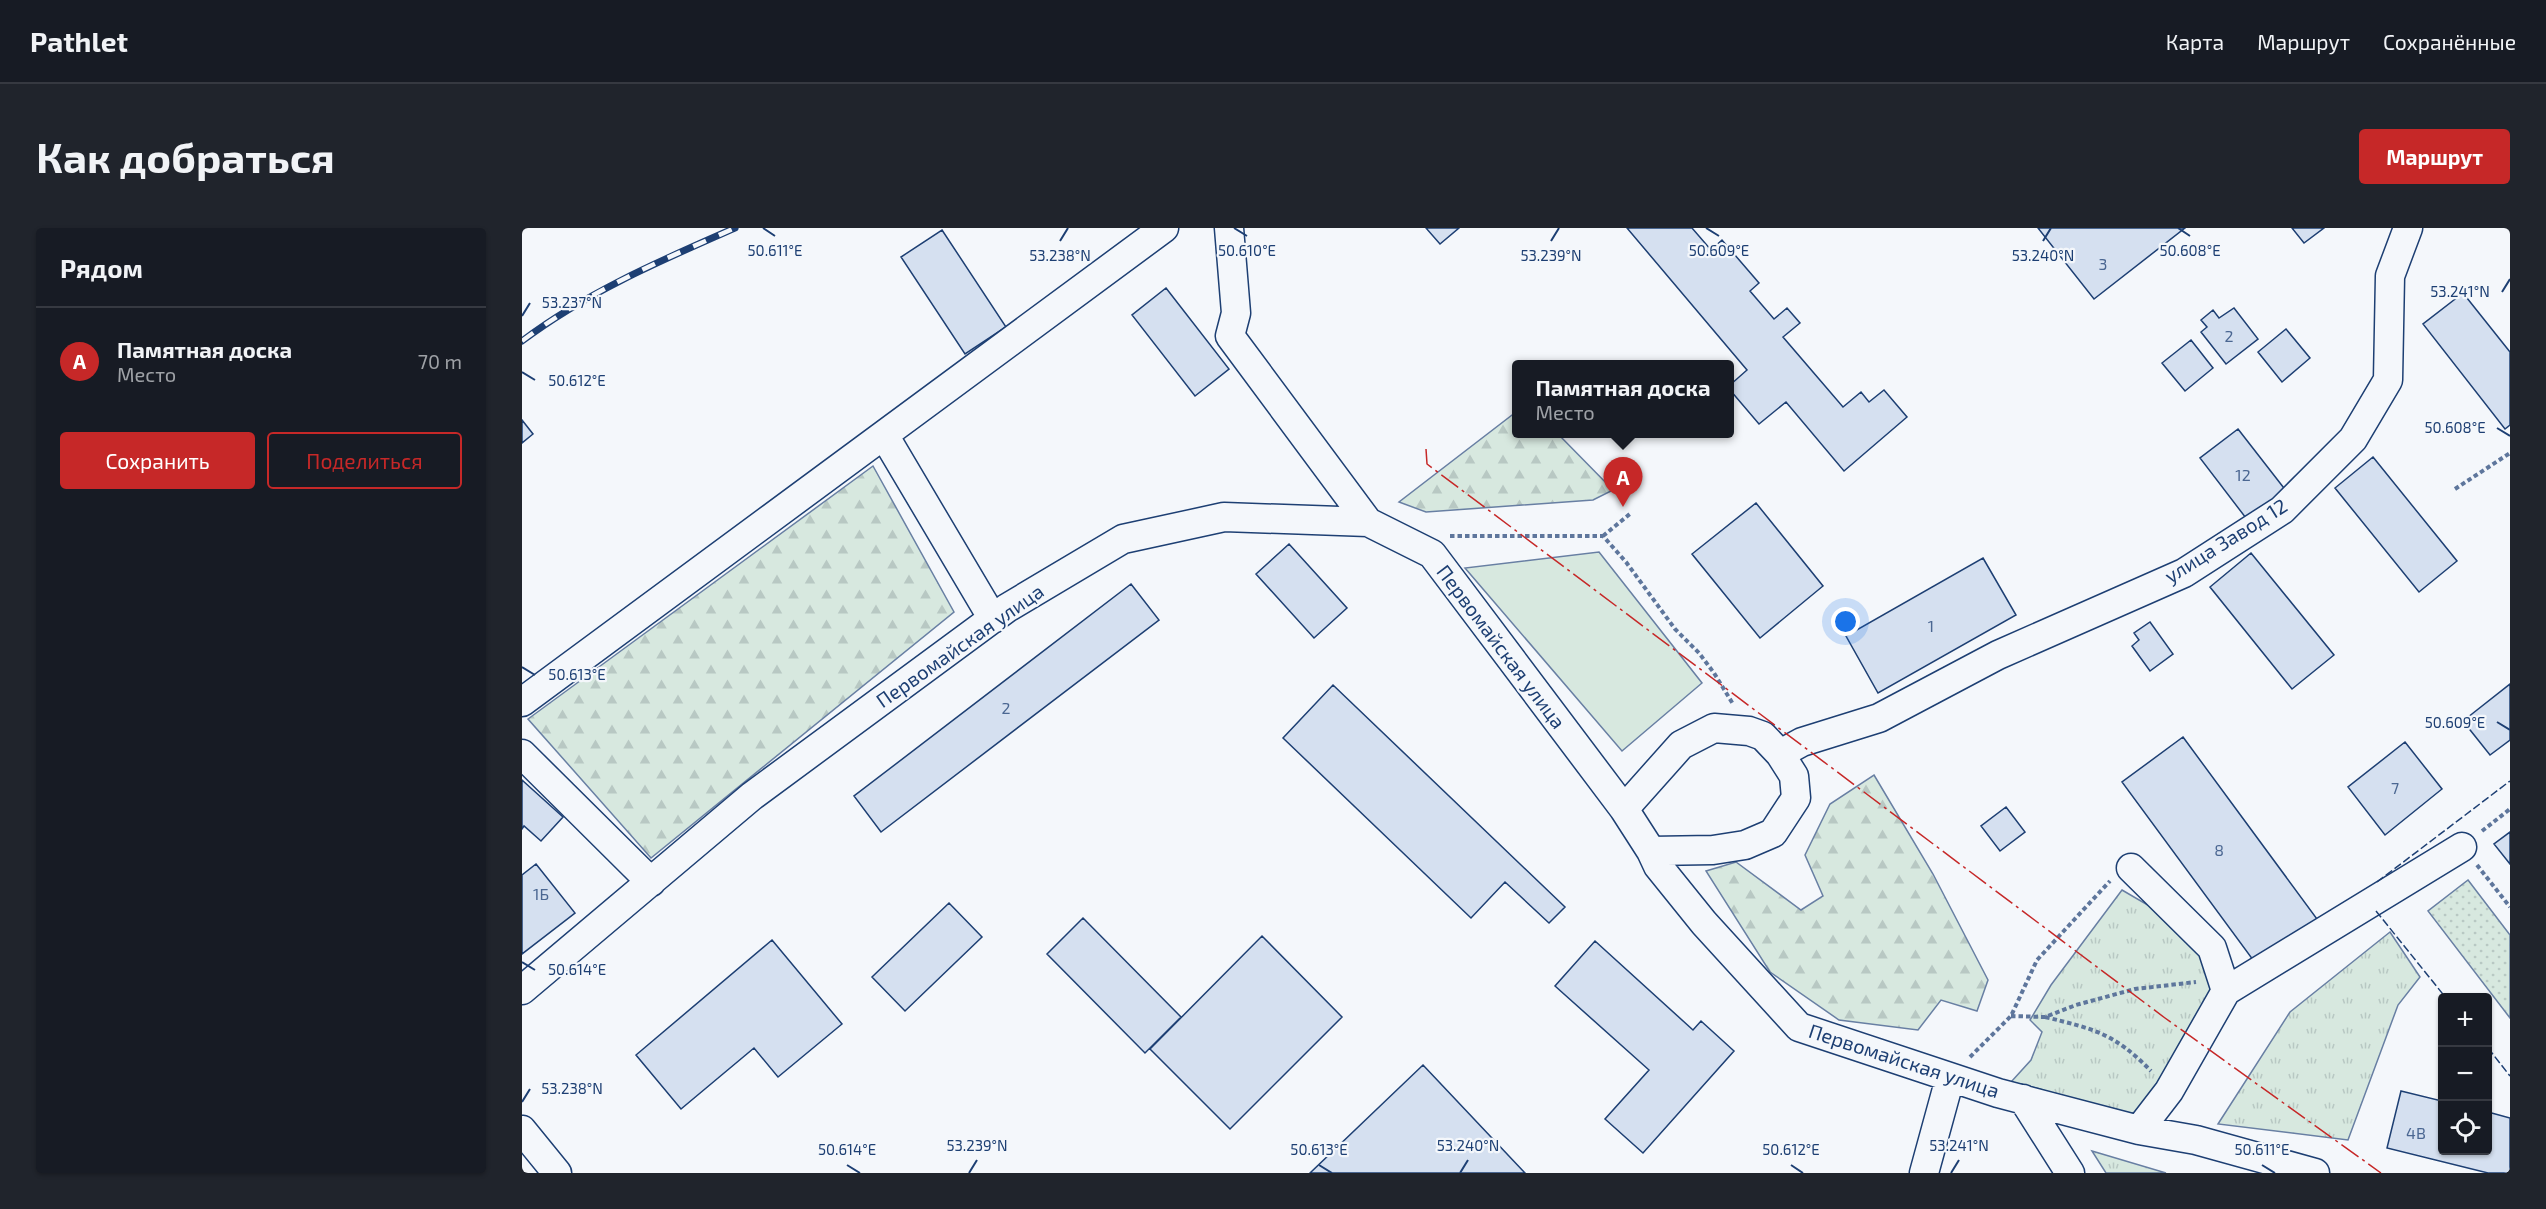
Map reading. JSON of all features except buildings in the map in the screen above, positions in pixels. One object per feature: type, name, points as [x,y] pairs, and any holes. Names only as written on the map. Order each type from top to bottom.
[{"type":"street","points":[[522,702],[1164,228]]},
{"type":"street","points":[[1228,228],[1236,314],[1230,336],[1368,522]]},
{"type":"street","name":"улица Завод 12","points":[[1780,754],[1802,741],[1879,718],[1998,655],[2184,573],[2282,510],[2353,439],[2388,380],[2390,276],[2408,228]]},
{"type":"street","points":[[884,435],[993,619]]},
{"type":"street","name":"Первомайская улица","points":[[522,990],[752,796],[993,619],[1123,539],[1224,517],[1368,522],[1432,554],[1624,809],[1658,866],[1704,923],[1799,1027],[2023,1099],[2139,1130],[2196,1140],[2315,1173]]},
{"type":"street","points":[[1624,809],[1680,745],[1714,728],[1749,731],[1762,736],[1780,754],[1794,776],[1796,798],[1773,833],[1744,845],[1713,850],[1651,851]]},
{"type":"street","points":[[522,754],[651,882]]},
{"type":"street","points":[[2139,1130],[2169,1091],[2226,991],[2462,846]]},
{"type":"street","points":[[2122,873],[2212,948],[2226,991]]},
{"type":"street","points":[[1924,1173],[1950,1077]]},
{"type":"street","points":[[2023,1099],[2070,1173]]},
{"type":"street","points":[[522,1130],[557,1173]]},
{"type":"path","points":[[2455,489],[2510,453]]},
{"type":"path","points":[[1446,536],[1603,536],[1632,513]]},
{"type":"path","points":[[1603,536],[1626,562],[1675,629],[1714,673],[1749,731]]},
{"type":"path","points":[[1950,1077],[2011,1016],[2037,960],[2122,873]]},
{"type":"path","points":[[2045,1017],[2076,1005],[2135,989],[2192,981],[2226,991]]},
{"type":"path","points":[[2011,1016],[2045,1017],[2085,1027],[2115,1039],[2133,1052],[2169,1091]]},
{"type":"green space","points":[[1512,415],[1512,438],[1562,438],[1613,490],[1593,500],[1426,512],[1399,502]]},
{"type":"green space","points":[[873,466],[954,612],[651,858],[528,719]]},
{"type":"green space","points":[[1599,552],[1702,683],[1622,751],[1465,568]]},
{"type":"green space","points":[[1874,775],[1933,874],[1988,980],[1977,1011],[1941,1000],[1918,1030],[1839,1020],[1770,972],[1706,871],[1736,862],[1801,910],[1823,896],[1805,855],[1830,804]]},
{"type":"green space","points":[[2468,880],[2510,935],[2510,1018],[2492,993],[2428,911]]},
{"type":"green space","points":[[2122,890],[2165,915],[2221,969],[2150,1122],[2076,1103],[2040,1089],[2011,1082],[2031,1060],[2042,1032],[2030,1020],[2051,985]]},
{"type":"green space","points":[[2390,932],[2420,977],[2398,1005],[2348,1140],[2218,1124],[2290,1012]]},
{"type":"green space","points":[[2092,1151],[2166,1173],[2106,1173]]},
{"type":"railway","points":[[522,341],[572,307],[599,292],[735,228]]},
{"type":"fence","points":[[2377,882],[2510,781]]},
{"type":"fence","points":[[2376,911],[2442,993]]},
{"type":"fence","points":[[2492,1053],[2510,1076]]},
{"type":"power","points":[[1426,449],[1427,464],[2165,1018],[2381,1173]]},
{"type":"place","name":"Памятная доска","points":[[1623,507]]}]
